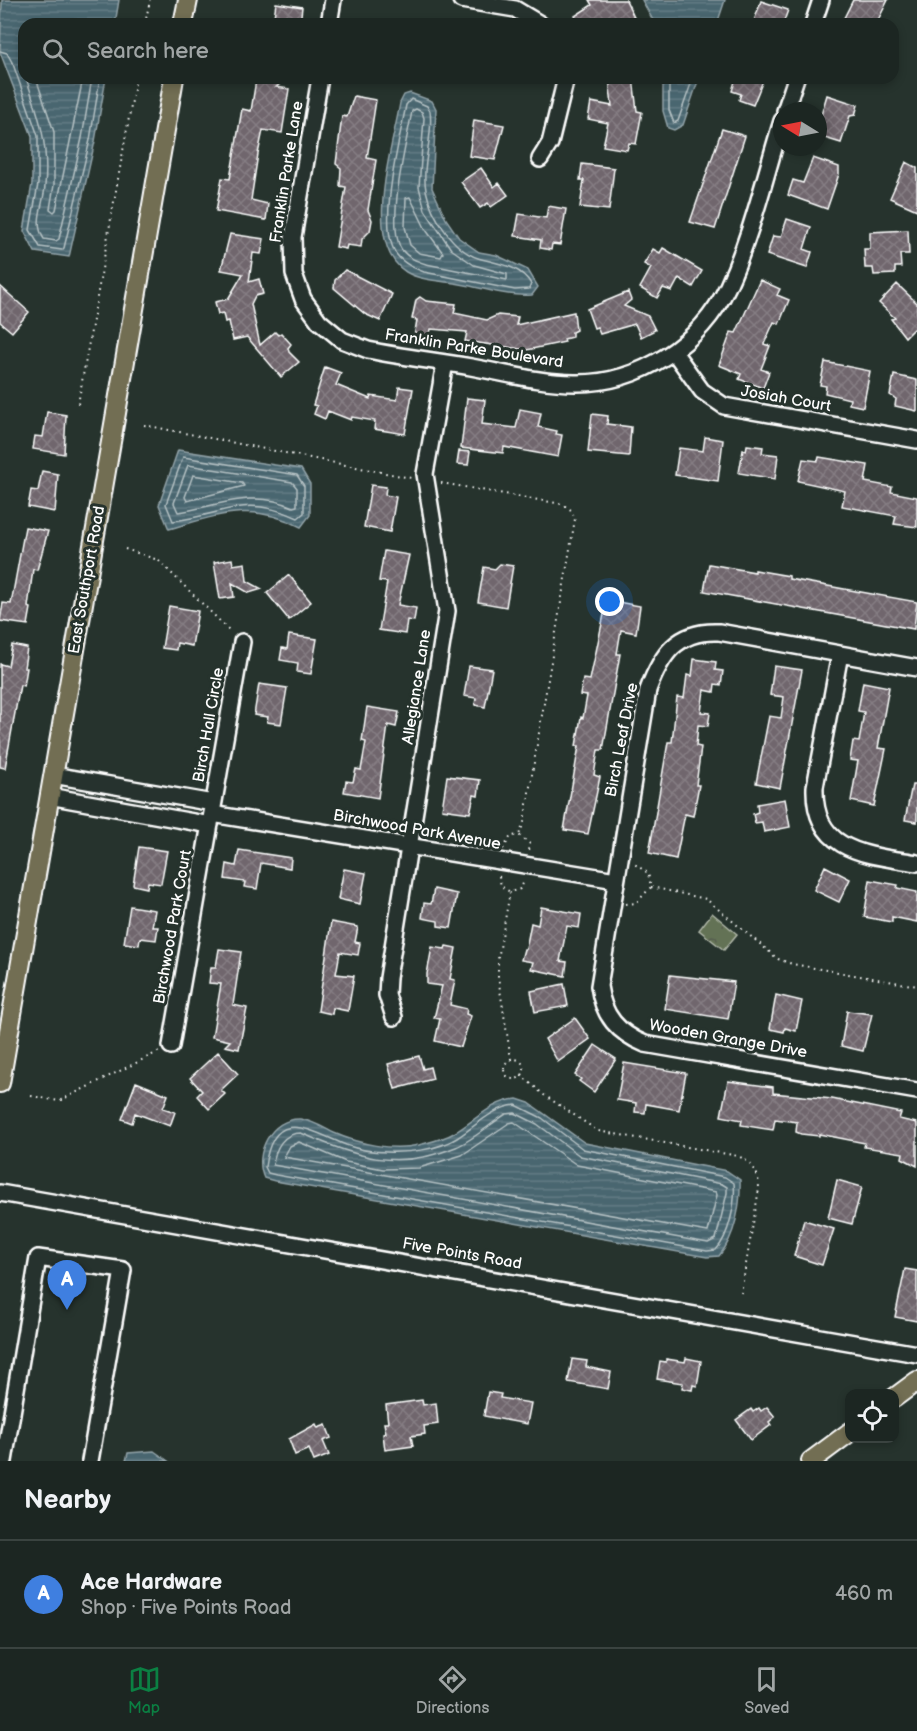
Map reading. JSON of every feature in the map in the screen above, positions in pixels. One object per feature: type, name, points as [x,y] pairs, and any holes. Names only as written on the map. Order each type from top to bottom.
[{"type":"main road","points":[[184,18],[188,0]]},
{"type":"main road","name":"East Southport Road","points":[[0,1083],[173,84]]},
{"type":"main road","points":[[899,1394],[917,1381]]},
{"type":"main road","points":[[811,1461],[845,1435]]},
{"type":"street","points":[[330,18],[333,0]]},
{"type":"street","points":[[461,0],[515,9],[530,18]]},
{"type":"street","points":[[815,18],[821,0]]},
{"type":"street","name":"Franklin Parke Lane","points":[[307,305],[294,274],[292,247],[319,84]]},
{"type":"street","points":[[540,159],[550,143],[565,84]]},
{"type":"street","points":[[788,102],[794,84]]},
{"type":"street","name":"Franklin Parke Boulevard","points":[[307,305],[327,329],[358,347],[552,382],[585,383],[637,372],[674,352],[703,324],[728,285],[773,148]]},
{"type":"street","name":"Josiah Court","points":[[674,352],[702,392],[724,406],[917,440]]},
{"type":"street","name":"Allegiance Lane","points":[[394,1017],[387,995],[388,978],[447,611],[425,474],[446,363]]},
{"type":"street","name":"Birch Leaf Drive","points":[[616,880],[648,690],[660,660],[667,651],[690,637],[712,632],[917,668]]},
{"type":"street","name":"Birch Hall Circle","points":[[212,814],[242,642]]},
{"type":"street","points":[[840,654],[815,787],[815,798],[821,822],[836,841],[856,853],[917,863]]},
{"type":"street","name":"Birchwood Park Avenue","points":[[53,775],[212,814]]},
{"type":"street","name":"Birchwood Park Avenue","points":[[49,796],[212,814],[616,880]]},
{"type":"street","name":"Birchwood Park Court","points":[[171,1046],[212,814]]},
{"type":"street","name":"Wooden Grange Drive","points":[[616,880],[599,986],[601,1001],[609,1018],[626,1036],[645,1044],[917,1091]]},
{"type":"street","name":"Five Points Road","points":[[0,1193],[917,1354]]},
{"type":"street","points":[[4,1461],[38,1258],[123,1270],[90,1461]]},
{"type":"path","points":[[146,18],[150,0]]},
{"type":"path","points":[[78,404],[135,84]]},
{"type":"path","points":[[125,549],[158,560],[242,642]]},
{"type":"path","points":[[503,849],[511,836],[519,835],[530,844],[529,857]]},
{"type":"path","points":[[628,862],[637,863],[648,873],[651,887]]},
{"type":"path","points":[[499,874],[501,886],[510,892]]},
{"type":"path","points":[[510,892],[520,889],[526,874]]},
{"type":"path","points":[[620,903],[636,903],[651,887]]},
{"type":"path","points":[[651,887],[706,899],[778,959],[785,962],[917,986]]},
{"type":"path","points":[[510,892],[498,968],[511,1059]]},
{"type":"path","points":[[31,1096],[59,1101],[171,1046]]},
{"type":"path","points":[[511,1059],[518,1060],[522,1064],[521,1075]]},
{"type":"path","points":[[511,1059],[504,1066],[506,1075],[514,1079],[521,1075]]},
{"type":"path","points":[[521,1075],[544,1095],[598,1131],[738,1156],[752,1164],[757,1173],[759,1189],[741,1293]]},
{"type":"green space","points":[[712,913],[737,934],[724,950],[699,930]]},
{"type":"water","points":[[2,0],[119,0],[116,18],[18,18],[18,84],[105,84],[95,141],[69,257],[35,252],[24,231],[32,184],[32,136],[0,52]]},
{"type":"water","points":[[642,0],[725,0],[719,18],[652,18]]},
{"type":"water","points":[[663,84],[697,84],[683,125],[674,130],[668,128],[663,111]]},
{"type":"water","points":[[410,93],[432,101],[436,109],[432,188],[446,219],[459,238],[479,252],[496,255],[528,270],[538,287],[532,295],[505,293],[418,277],[406,272],[393,258],[385,240],[382,218],[384,193],[400,103],[404,95]]},
{"type":"water","points":[[178,450],[301,469],[310,484],[310,515],[301,527],[266,514],[235,513],[169,529],[159,505]]},
{"type":"water","points":[[517,1099],[529,1103],[585,1143],[727,1171],[740,1180],[736,1220],[725,1248],[719,1256],[707,1257],[275,1181],[264,1178],[261,1169],[263,1149],[267,1139],[281,1124],[290,1120],[309,1121],[344,1137],[364,1143],[386,1147],[408,1147],[446,1137],[491,1107]]},
{"type":"water","points":[[154,1451],[168,1461],[126,1461],[128,1453]]},
{"type":"building","points":[[589,0],[626,0],[634,18],[576,18],[575,16],[592,5]]},
{"type":"building","points":[[853,0],[888,0],[879,18],[844,18]]},
{"type":"building","points":[[761,1],[788,10],[785,18],[755,18]]},
{"type":"building","points":[[276,3],[302,7],[301,18],[274,18]]},
{"type":"building","points":[[255,84],[280,84],[276,87],[289,89],[282,133],[263,130],[258,154],[251,200],[268,204],[266,220],[216,211],[222,178],[230,179],[242,109],[251,111]]},
{"type":"building","points":[[610,84],[634,84],[637,111],[642,112],[636,144],[629,143],[627,150],[603,146],[608,123],[588,119],[591,102],[612,106]]},
{"type":"building","points":[[734,84],[762,84],[753,105],[739,100],[741,94],[732,91]]},
{"type":"building","points":[[827,95],[858,105],[855,115],[850,116],[841,143],[827,139],[827,102],[825,102]]},
{"type":"building","points":[[354,96],[376,100],[367,158],[376,160],[368,210],[372,220],[370,231],[362,239],[361,247],[347,245],[346,249],[336,247],[346,187],[340,186],[341,168],[336,164],[342,116],[347,117]]},
{"type":"building","points":[[474,120],[504,125],[495,160],[469,156]]},
{"type":"building","points":[[722,129],[745,136],[715,229],[690,222]]},
{"type":"building","points":[[813,158],[839,167],[839,174],[827,209],[788,195],[793,180],[803,183]]},
{"type":"building","points":[[906,162],[917,168],[917,210],[890,198]]},
{"type":"building","points":[[582,164],[614,168],[609,210],[580,207],[584,180],[580,180]]},
{"type":"building","points":[[481,168],[494,187],[499,183],[508,195],[491,207],[488,203],[480,208],[461,182]]},
{"type":"building","points":[[548,206],[566,209],[560,245],[552,244],[551,250],[540,248],[541,240],[515,236],[519,214],[546,218]]},
{"type":"building","points":[[787,219],[811,227],[804,249],[812,252],[807,268],[767,255],[773,236],[781,237]]},
{"type":"building","points":[[908,230],[909,254],[900,254],[901,267],[895,267],[895,274],[874,275],[873,268],[865,268],[864,249],[870,249],[870,232]]},
{"type":"building","points":[[230,234],[264,239],[261,254],[253,253],[249,282],[259,279],[263,294],[255,296],[251,304],[260,345],[275,332],[278,335],[281,333],[291,344],[288,348],[289,352],[299,362],[281,377],[247,337],[233,340],[229,321],[225,322],[223,313],[218,314],[215,302],[228,299],[243,274],[221,270]]},
{"type":"building","points":[[663,248],[702,271],[693,287],[679,278],[672,291],[663,288],[657,298],[640,288],[651,268],[644,264],[653,249],[660,253]]},
{"type":"building","points":[[345,270],[392,294],[380,321],[365,314],[334,288],[335,280]]},
{"type":"building","points":[[760,280],[780,289],[777,295],[789,300],[779,324],[774,322],[764,344],[770,346],[761,369],[769,372],[763,388],[739,379],[741,374],[719,365],[731,332],[736,333]]},
{"type":"building","points":[[897,284],[917,303],[917,329],[913,329],[905,337],[891,319],[895,318],[879,303]]},
{"type":"building","points":[[0,286],[29,312],[12,332],[0,322]]},
{"type":"building","points":[[628,292],[631,300],[624,306],[648,316],[655,330],[641,337],[635,324],[600,334],[597,327],[594,328],[587,309]]},
{"type":"building","points":[[420,297],[426,301],[456,304],[454,313],[487,320],[498,315],[518,317],[516,325],[574,312],[576,330],[572,332],[572,337],[564,339],[565,342],[527,350],[465,341],[467,332],[431,329],[428,339],[414,337],[417,320],[412,319],[416,300]]},
{"type":"building","points":[[825,362],[870,371],[863,407],[849,404],[850,399],[825,393],[826,386],[820,385]]},
{"type":"building","points":[[325,367],[341,373],[336,385],[370,399],[371,396],[397,400],[399,387],[413,389],[405,434],[374,429],[375,421],[352,417],[351,420],[328,411],[325,419],[314,414],[317,406],[313,405]]},
{"type":"building","points":[[894,375],[917,380],[917,411],[895,406],[896,399],[890,395]]},
{"type":"building","points":[[467,398],[485,400],[482,424],[516,428],[520,409],[541,413],[538,427],[557,431],[556,434],[562,435],[558,457],[504,447],[503,453],[461,448]]},
{"type":"building","points":[[47,412],[66,415],[64,454],[33,449],[35,436],[43,437]]},
{"type":"building","points":[[592,414],[608,416],[607,424],[631,427],[629,456],[588,452]]},
{"type":"building","points":[[705,437],[723,440],[718,481],[675,475],[679,448],[703,451]]},
{"type":"building","points":[[747,445],[763,447],[762,453],[778,455],[775,479],[739,473],[743,450],[746,451]]},
{"type":"building","points":[[459,451],[470,452],[468,465],[457,464]]},
{"type":"building","points":[[819,457],[868,465],[865,482],[892,487],[891,492],[917,497],[917,527],[894,524],[896,516],[842,506],[845,491],[798,481],[803,459],[818,461]]},
{"type":"building","points":[[42,471],[58,474],[55,512],[28,507],[31,490],[38,491]]},
{"type":"building","points":[[371,485],[386,487],[385,495],[396,497],[390,532],[364,527]]},
{"type":"building","points":[[25,527],[48,531],[37,570],[33,569],[28,625],[0,621],[3,603],[11,604]]},
{"type":"building","points":[[384,551],[409,555],[398,605],[416,608],[414,621],[407,620],[405,634],[379,630],[387,582],[379,581]]},
{"type":"building","points":[[232,559],[233,565],[245,563],[247,581],[262,589],[249,593],[232,583],[234,597],[220,599],[214,562]]},
{"type":"building","points":[[500,564],[513,566],[506,607],[478,602],[484,567],[495,569]]},
{"type":"building","points":[[709,564],[789,576],[789,579],[917,602],[914,629],[704,591]]},
{"type":"building","points":[[289,575],[311,602],[289,620],[267,593]]},
{"type":"building","points":[[607,600],[640,606],[636,633],[621,630],[617,654],[620,654],[603,750],[598,750],[594,775],[600,777],[588,834],[564,830],[579,746],[576,746],[587,696],[580,695],[583,679],[590,680]]},
{"type":"building","points":[[169,606],[198,611],[192,646],[177,643],[176,650],[162,648]]},
{"type":"building","points":[[289,635],[317,639],[311,674],[297,672],[298,663],[280,660],[282,648],[287,649]]},
{"type":"building","points":[[12,645],[27,648],[24,668],[27,668],[24,686],[20,685],[5,768],[0,767],[0,664],[8,666]]},
{"type":"building","points":[[694,659],[716,662],[715,670],[723,671],[721,685],[715,684],[714,692],[704,690],[701,712],[710,713],[708,726],[698,725],[696,746],[701,747],[696,785],[699,785],[693,816],[685,814],[676,859],[649,853],[668,742],[672,742],[677,697],[684,698],[687,675],[692,676]]},
{"type":"building","points":[[469,666],[492,669],[485,707],[475,705],[476,698],[464,696]]},
{"type":"building","points":[[774,666],[802,670],[780,788],[756,783],[769,716],[781,718],[784,697],[770,695]]},
{"type":"building","points":[[863,682],[889,687],[878,748],[886,749],[874,806],[851,801],[858,761],[850,760],[853,741],[859,742],[864,712],[858,711]]},
{"type":"building","points":[[259,684],[287,688],[281,724],[267,722],[268,717],[254,715]]},
{"type":"building","points":[[367,707],[399,712],[396,727],[388,725],[378,798],[344,792],[346,781],[353,782],[356,769],[361,770],[366,742],[362,741]]},
{"type":"building","points":[[447,776],[480,780],[478,796],[474,795],[470,813],[442,809]]},
{"type":"building","points":[[912,785],[917,785],[917,822],[905,820]]},
{"type":"building","points":[[785,799],[790,827],[764,832],[762,822],[755,823],[753,814],[758,812],[757,804]]},
{"type":"building","points":[[139,847],[167,851],[161,884],[148,882],[147,888],[133,885]]},
{"type":"building","points":[[239,850],[291,858],[290,868],[261,863],[257,889],[244,887],[245,882],[225,879],[227,864],[236,866]]},
{"type":"building","points":[[825,866],[850,879],[839,902],[814,890]]},
{"type":"building","points":[[344,869],[366,873],[360,904],[338,899]]},
{"type":"building","points":[[870,880],[898,885],[897,888],[917,892],[917,922],[892,917],[892,922],[864,917]]},
{"type":"building","points":[[434,889],[457,894],[451,928],[438,926],[438,921],[422,918],[424,903],[431,904]]},
{"type":"building","points":[[130,906],[155,910],[152,927],[158,927],[156,940],[140,938],[139,945],[124,943]]},
{"type":"building","points":[[541,907],[581,914],[579,928],[567,926],[560,961],[567,962],[565,976],[531,969],[533,962],[521,960],[524,949],[526,949],[531,923],[538,925]]},
{"type":"building","points":[[331,922],[358,927],[355,942],[360,943],[358,955],[340,952],[336,974],[354,976],[348,1011],[333,1008],[332,1014],[318,1011]]},
{"type":"building","points":[[446,946],[456,948],[450,979],[455,980],[450,1005],[467,1009],[466,1014],[471,1016],[461,1047],[435,1041],[440,1019],[434,1018],[442,986],[427,984],[427,974],[432,947],[445,949]]},
{"type":"building","points":[[219,949],[241,952],[233,1005],[247,1008],[239,1049],[225,1046],[230,1041],[212,1037],[221,984],[209,983],[211,967],[216,967]]},
{"type":"building","points":[[670,975],[734,982],[728,1019],[665,1009]]},
{"type":"building","points":[[564,984],[568,1006],[535,1012],[531,991]]},
{"type":"building","points":[[776,995],[802,1001],[796,1031],[785,1028],[784,1032],[770,1029]]},
{"type":"building","points":[[847,1011],[872,1014],[863,1051],[841,1046]]},
{"type":"building","points":[[575,1018],[590,1039],[558,1062],[545,1039]]},
{"type":"building","points":[[595,1045],[616,1059],[594,1092],[579,1081],[581,1079],[575,1075]]},
{"type":"building","points":[[218,1052],[238,1074],[221,1090],[225,1094],[209,1109],[197,1096],[202,1091],[190,1078]]},
{"type":"building","points":[[419,1056],[423,1069],[430,1067],[433,1079],[395,1089],[388,1064]]},
{"type":"building","points":[[624,1063],[686,1073],[679,1110],[646,1104],[645,1113],[635,1112],[636,1103],[617,1100]]},
{"type":"building","points":[[728,1081],[773,1087],[773,1093],[832,1099],[901,1113],[899,1119],[917,1123],[917,1166],[902,1158],[903,1153],[864,1147],[865,1143],[819,1134],[819,1136],[801,1134],[796,1132],[797,1122],[775,1119],[773,1130],[741,1125],[742,1120],[721,1116]]},
{"type":"building","points":[[136,1082],[168,1095],[163,1108],[175,1112],[170,1126],[135,1113],[132,1123],[122,1119]]},
{"type":"building","points":[[837,1180],[862,1187],[852,1224],[828,1218]]},
{"type":"building","points":[[804,1220],[834,1229],[822,1265],[794,1256]]},
{"type":"building","points":[[905,1269],[917,1271],[917,1321],[895,1317]]},
{"type":"building","points":[[686,1358],[701,1361],[697,1386],[693,1385],[692,1390],[682,1388],[683,1383],[657,1379],[660,1361],[666,1362],[666,1359],[685,1362]]},
{"type":"building","points":[[572,1359],[587,1361],[586,1367],[611,1372],[608,1389],[568,1382]]},
{"type":"building","points":[[488,1392],[501,1394],[500,1398],[531,1403],[527,1424],[484,1416]]},
{"type":"building","points":[[422,1400],[423,1405],[436,1403],[438,1424],[424,1426],[425,1434],[411,1436],[413,1446],[385,1450],[384,1423],[388,1423],[386,1405]]},
{"type":"building","points":[[767,1407],[775,1417],[769,1422],[771,1425],[751,1440],[736,1420],[751,1409],[753,1412],[759,1408],[761,1411]]},
{"type":"building","points":[[316,1424],[318,1428],[326,1425],[331,1438],[323,1441],[329,1455],[314,1461],[309,1449],[295,1455],[289,1439]]},
{"type":"place","name":"Ace Hardware","points":[[67,1310]]}]
